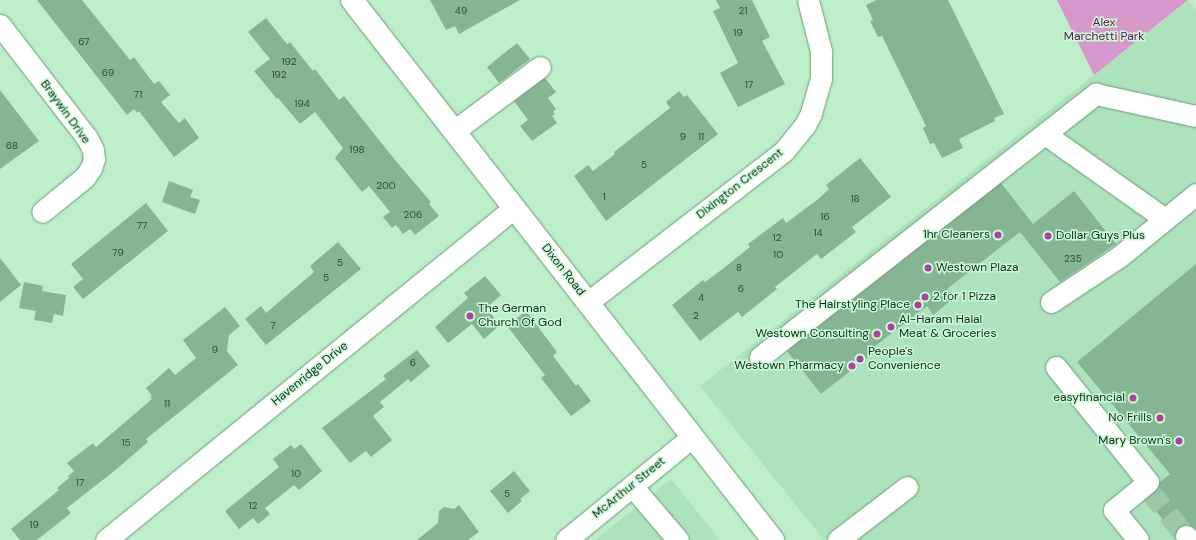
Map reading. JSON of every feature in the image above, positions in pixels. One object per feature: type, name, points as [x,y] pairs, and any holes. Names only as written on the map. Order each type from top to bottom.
[{"type":"main road","name":"Dixon Road","points":[[352,0],[773,540]]},
{"type":"street","name":"Dixington Crescent","points":[[588,302],[784,151],[805,125],[811,113],[821,79],[821,50],[808,0]]},
{"type":"street","name":"Braywin Drive","points":[[0,25],[87,138],[92,150],[93,164],[84,177],[42,212]]},
{"type":"street","points":[[454,131],[540,68]]},
{"type":"street","points":[[760,357],[1096,94],[1196,116]]},
{"type":"street","points":[[1045,134],[1165,219]]},
{"type":"street","points":[[1051,302],[1120,256],[1196,194]]},
{"type":"street","name":"Havenridge Drive","points":[[106,540],[514,208]]},
{"type":"street","points":[[1056,368],[1148,482],[1147,487],[1114,510],[1138,540]]},
{"type":"street","name":"McArthur Street","points":[[566,540],[692,437]]},
{"type":"street","points":[[632,486],[678,540]]},
{"type":"street","points":[[838,540],[907,487]]},
{"type":"shaded area","points":[[1189,0],[1196,11],[1196,540],[824,540],[700,386]]},
{"type":"shaded area","points":[[671,479],[720,540],[595,540]]},
{"type":"green space","name":"Alex Marchetti Park","points":[[1057,0],[1188,0],[1094,75]]},
{"type":"building","points":[[37,0],[82,0],[130,60],[134,57],[154,84],[159,81],[170,95],[161,102],[179,123],[185,118],[199,138],[174,157],[139,111],[137,113],[134,109],[127,115]]},
{"type":"building","points":[[430,0],[520,0],[459,34],[455,26],[446,30]]},
{"type":"building","points":[[716,0],[752,0],[770,37],[762,41],[785,84],[738,107],[720,73],[738,63],[713,11],[720,8]]},
{"type":"building","points":[[876,0],[948,0],[1004,114],[994,118],[995,121],[959,139],[963,148],[942,158],[934,143],[930,144],[923,128],[926,126],[882,36],[878,37],[870,21],[873,20],[866,5]]},
{"type":"building","points":[[266,18],[287,44],[290,42],[313,71],[315,69],[339,100],[344,96],[431,202],[429,204],[439,216],[415,235],[410,229],[403,234],[396,225],[392,228],[383,217],[390,212],[369,186],[362,192],[335,158],[343,148],[315,112],[300,124],[254,71],[270,59],[248,32]]},
{"type":"building","points":[[517,43],[530,59],[499,83],[487,67]]},
{"type":"building","points":[[545,78],[556,92],[548,98],[556,109],[553,112],[555,114],[552,116],[557,123],[532,141],[520,126],[528,120],[514,101]]},
{"type":"building","points":[[0,90],[39,141],[0,169]]},
{"type":"building","points":[[679,91],[684,97],[687,95],[718,134],[606,221],[574,176],[588,165],[593,171],[615,154],[614,152],[670,108],[666,102]]},
{"type":"building","points":[[860,158],[891,197],[852,227],[856,232],[821,259],[817,254],[775,287],[777,289],[742,317],[738,312],[700,341],[672,305],[703,280],[705,282],[720,271],[750,247],[748,244],[783,218],[786,223],[817,200],[829,189],[826,185]]},
{"type":"building","points":[[169,181],[193,190],[190,197],[200,200],[195,214],[162,202]]},
{"type":"building","name":"Westown Plaza","points":[[1001,183],[1033,224],[1074,191],[1116,244],[1060,282],[1020,232],[947,289],[954,298],[933,315],[927,306],[874,347],[877,350],[821,394],[787,351]]},
{"type":"building","points":[[146,203],[168,231],[83,299],[73,287],[83,279],[71,264]]},
{"type":"building","points":[[338,242],[361,269],[266,345],[245,319],[261,306],[266,313],[314,272],[310,266]]},
{"type":"building","points":[[0,258],[21,285],[0,302]]},
{"type":"building","name":"No Frills","points":[[1196,264],[1196,528],[1183,524],[1177,528],[1174,533],[1146,499],[1156,491],[1160,482],[1170,474],[1077,362]]},
{"type":"building","name":"The German Church Of God","points":[[485,276],[501,295],[486,308],[500,325],[484,339],[472,324],[448,343],[435,327],[468,298],[464,293]]},
{"type":"building","points":[[24,282],[43,286],[42,291],[66,295],[63,316],[54,314],[52,323],[34,320],[36,311],[19,308]]},
{"type":"building","points":[[225,307],[240,326],[229,335],[227,351],[238,365],[146,439],[148,442],[118,468],[67,508],[71,513],[37,540],[20,540],[11,529],[59,490],[57,488],[69,478],[68,476],[74,471],[67,463],[93,443],[96,447],[152,399],[150,397],[152,396],[146,388],[169,368],[175,375],[196,358],[183,340]]},
{"type":"building","points":[[526,311],[557,352],[553,356],[576,386],[578,384],[591,401],[571,416],[541,378],[545,375],[507,326]]},
{"type":"building","points":[[417,350],[430,366],[411,382],[408,379],[380,402],[384,407],[373,416],[392,440],[371,457],[366,451],[350,463],[322,428],[386,379],[383,376]]},
{"type":"building","points":[[301,444],[322,471],[299,490],[294,485],[265,508],[270,514],[258,524],[253,518],[239,529],[225,511],[279,467],[273,459],[291,445],[294,449]]},
{"type":"building","points":[[514,471],[530,491],[520,499],[522,501],[508,513],[490,491]]},
{"type":"building","points":[[459,505],[479,532],[468,540],[417,540],[438,523],[439,511],[444,507],[454,509]]},
{"type":"tunnel","points":[[1149,490],[1186,536]]},
{"type":"place","name":"1hr Cleaners","points":[[998,235]]},
{"type":"place","name":"Dollar Guys Plus","points":[[1048,236]]},
{"type":"place","name":"Westown Plaza","points":[[928,268]]},
{"type":"place","name":"2 for 1 Pizza","points":[[925,297]]},
{"type":"place","name":"The Hairstyling Place","points":[[918,305]]},
{"type":"place","name":"The German Church Of God","points":[[470,316]]},
{"type":"place","name":"Al-Haram Halal Meat & Groceries","points":[[891,327]]},
{"type":"place","name":"Westown Consulting","points":[[877,334]]},
{"type":"place","name":"People's Convenience","points":[[860,359]]},
{"type":"place","name":"Westown Pharmacy","points":[[852,366]]},
{"type":"place","name":"easyfinancial","points":[[1133,398]]},
{"type":"place","name":"No Frills","points":[[1160,418]]},
{"type":"place","name":"Mary Brown's","points":[[1179,441]]}]
